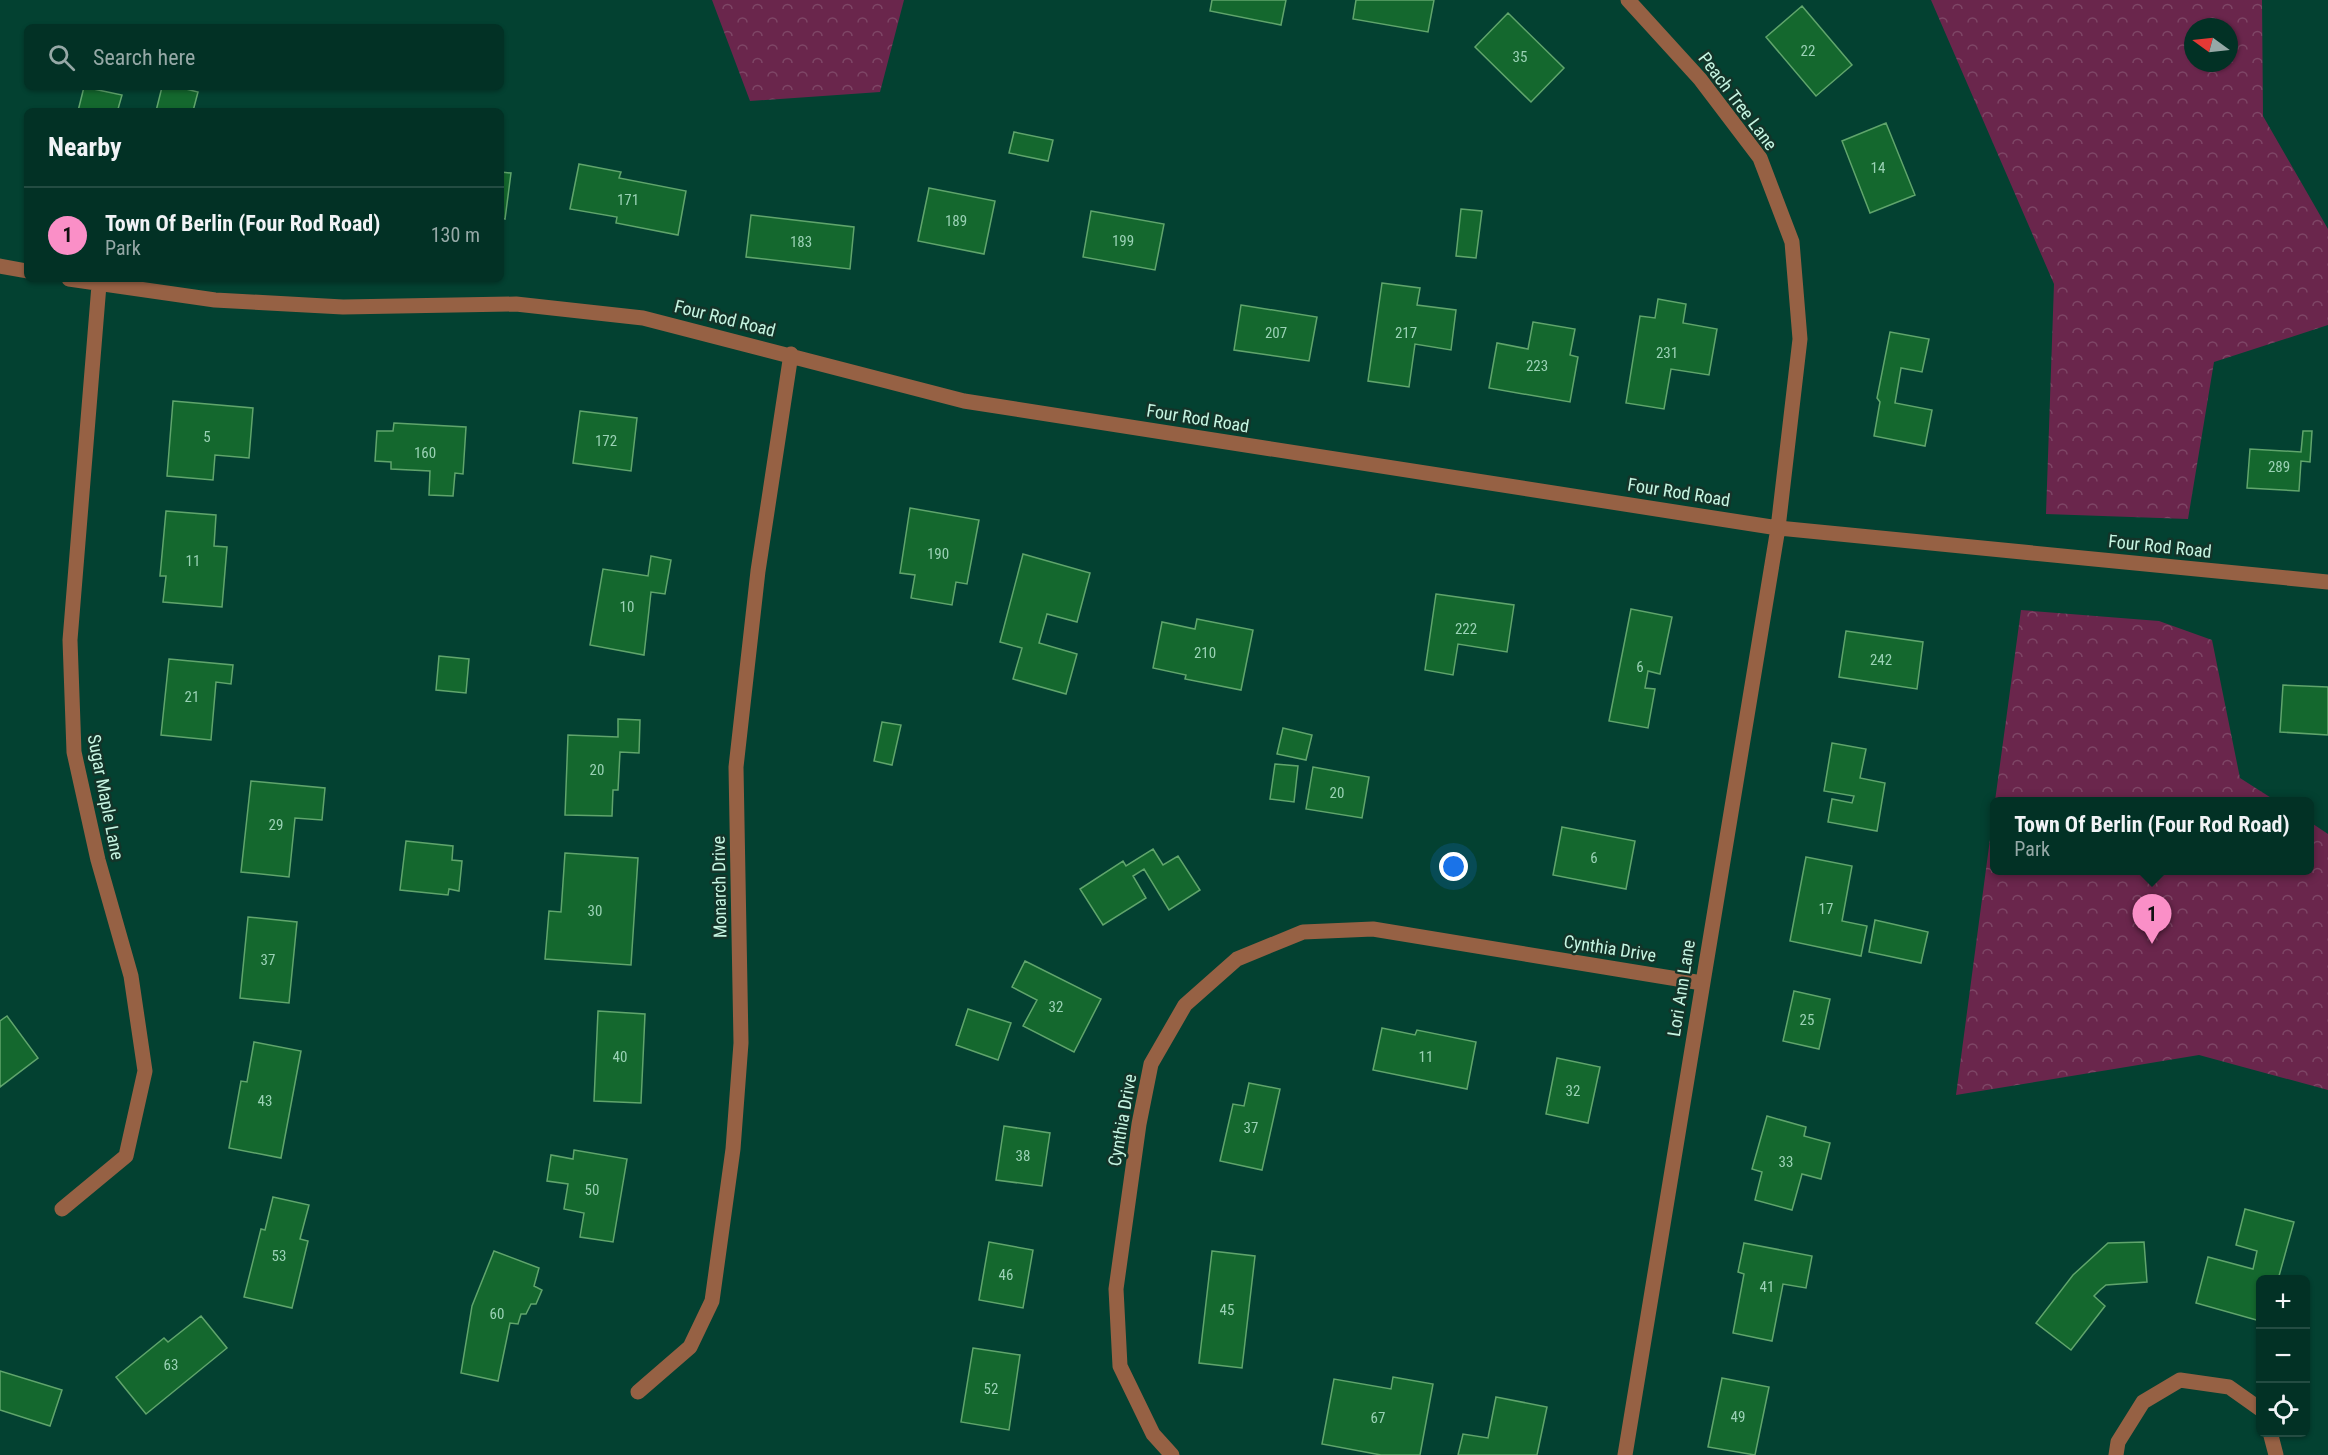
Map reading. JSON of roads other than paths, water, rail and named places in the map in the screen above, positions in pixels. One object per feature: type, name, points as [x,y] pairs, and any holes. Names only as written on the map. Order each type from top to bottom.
[{"type":"street","name":"Peach Tree Lane","points":[[1628,0],[1700,79],[1760,159],[1792,242],[1800,339],[1778,528]]},
{"type":"street","points":[[0,266],[24,270]]},
{"type":"street","name":"Four Rod Road","points":[[84,282],[215,300],[343,307],[516,304],[643,318],[791,354],[964,401],[1778,528],[2328,582]]},
{"type":"street","name":"Sugar Maple Lane","points":[[62,1209],[126,1156],[145,1071],[131,976],[98,861],[74,752],[70,640],[99,285]]},
{"type":"street","name":"Monarch Drive","points":[[638,1392],[690,1347],[712,1301],[734,1149],[741,1043],[736,767],[758,571],[791,354]]},
{"type":"street","name":"Lori Ann Lane","points":[[1625,1455],[1778,528]]},
{"type":"street","name":"Cynthia Drive","points":[[1172,1455],[1153,1434],[1120,1366],[1116,1289],[1139,1124],[1151,1064],[1185,1005],[1238,958],[1303,932],[1374,929],[1702,983]]},
{"type":"street","points":[[2116,1455],[2118,1442],[2143,1402],[2180,1380],[2229,1387],[2256,1406]]},
{"type":"street","points":[[2272,1437],[2276,1455]]},
{"type":"place","name":"Town Of Berlin (Four Rod Road)","points":[[2152,944]]}]
